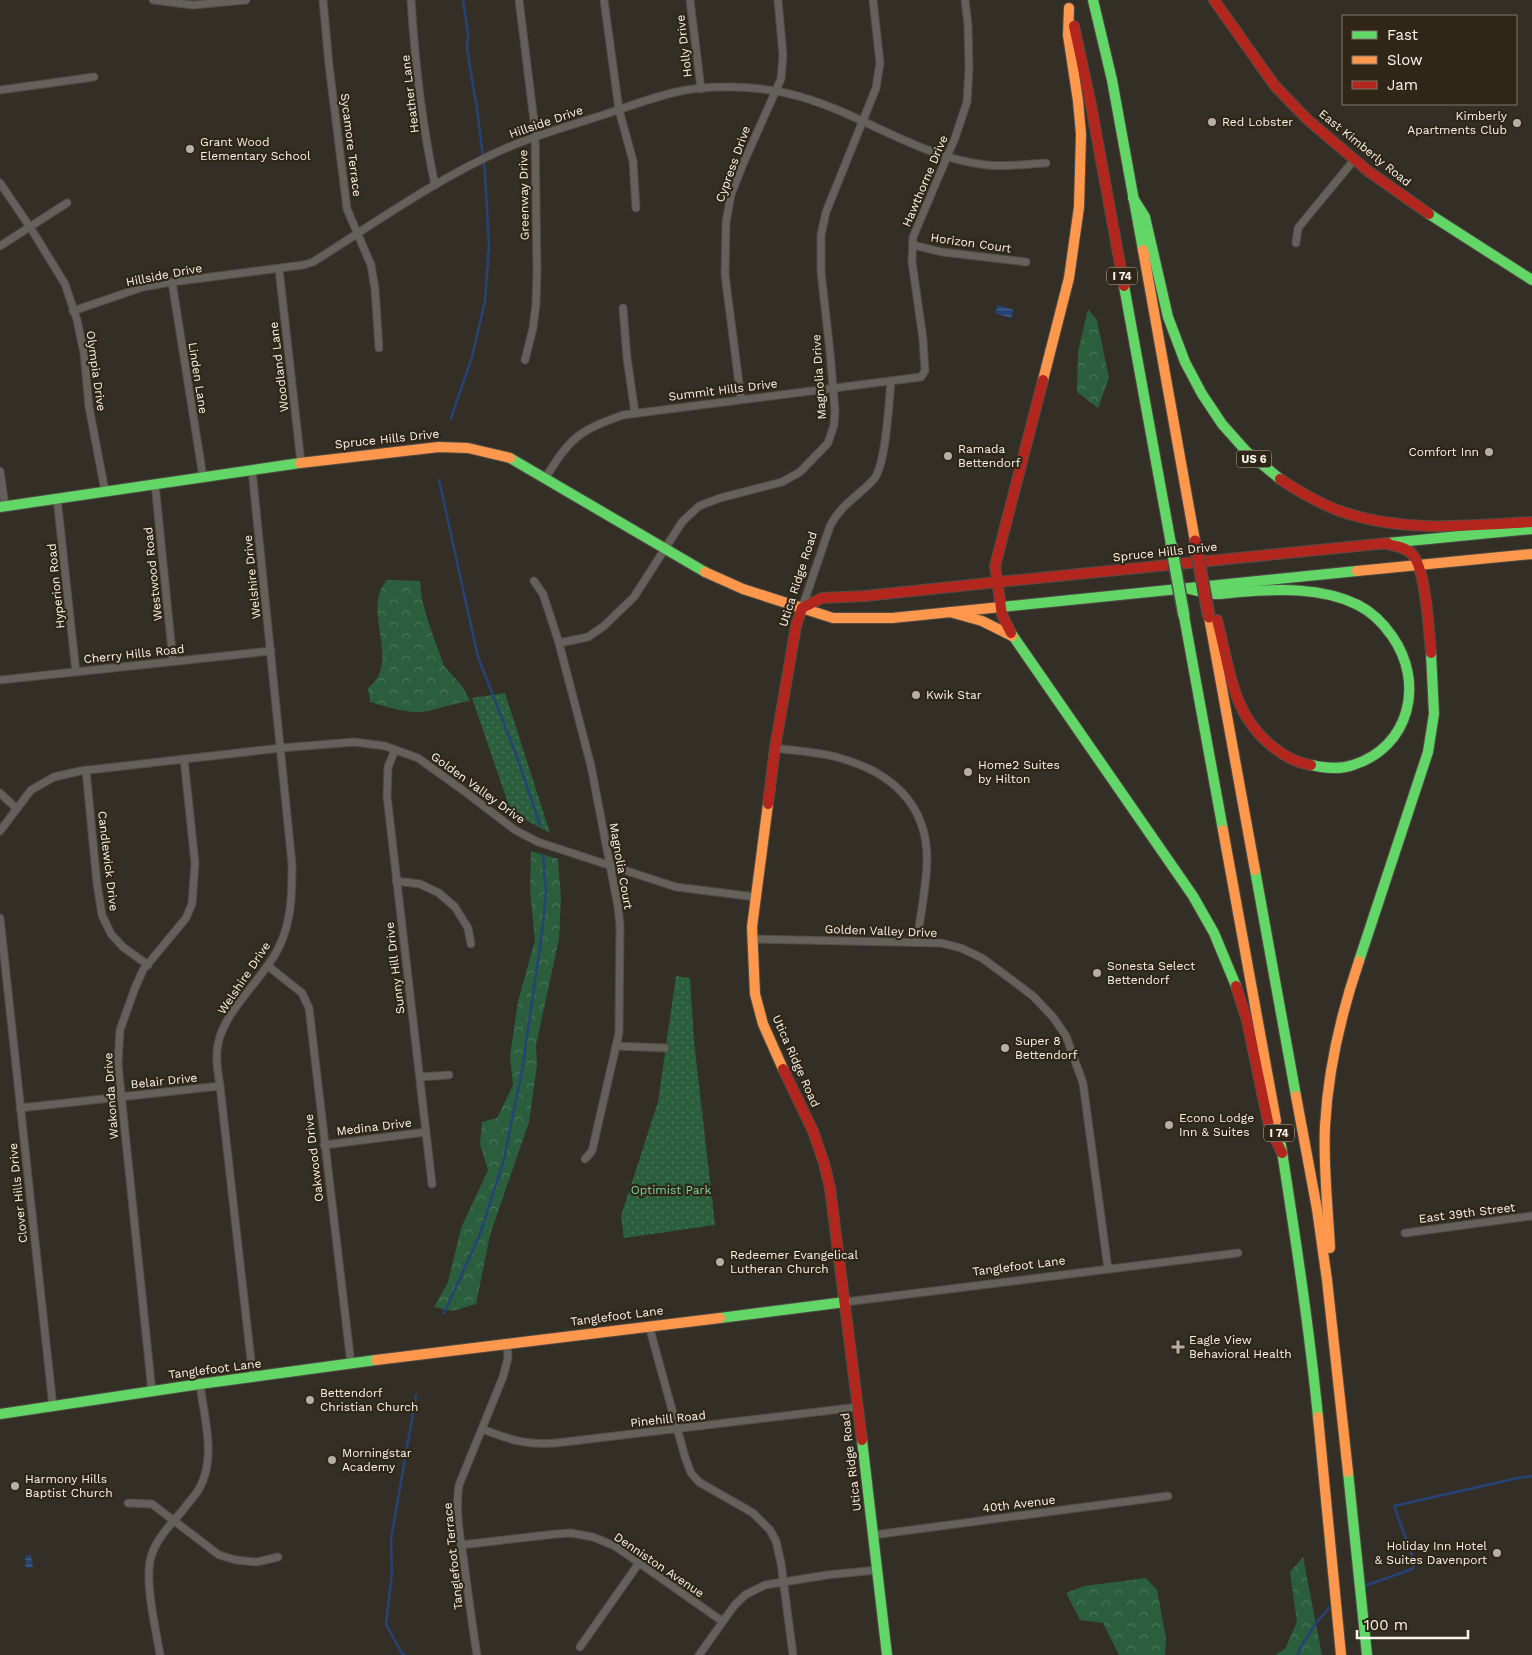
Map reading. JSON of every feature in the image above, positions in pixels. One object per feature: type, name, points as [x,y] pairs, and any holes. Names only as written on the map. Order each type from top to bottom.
[{"type":"main road","name":"I 74","points":[[1093,0],[1112,80],[1195,541],[1212,616],[1301,1115],[1327,1280],[1367,1655]]},
{"type":"main road","name":"East Kimberly Road","points":[[1214,0],[1241,41],[1280,92],[1324,135],[1409,201],[1532,280]]},
{"type":"main road","name":"I 74","points":[[1068,4],[1091,105],[1282,1153],[1312,1357],[1341,1655]]},
{"type":"main road","points":[[1068,4],[1068,34],[1076,82],[1081,131],[1082,185],[1079,222],[1064,302],[997,556],[995,566],[1000,607],[1012,636],[1193,896],[1214,933],[1224,953],[1239,994],[1247,1022],[1269,1126],[1282,1153]]},
{"type":"main road","name":"US 6","points":[[1133,198],[1144,214],[1166,312],[1190,373],[1207,404],[1224,428],[1260,464],[1289,486],[1313,499],[1338,510],[1372,520],[1423,526],[1532,522]]},
{"type":"main road","name":"Spruce Hills Drive","points":[[3,507],[301,463],[439,447],[468,448],[492,452],[515,460],[710,575],[743,589],[802,608],[820,616],[846,619],[892,618],[1532,554]]},
{"type":"main road","name":"Spruce Hills Drive","points":[[802,608],[822,598],[865,596],[1532,529]]},
{"type":"main road","points":[[1327,1280],[1330,1264],[1325,1126],[1333,1058],[1343,1011],[1423,767],[1433,725],[1434,682],[1424,587],[1419,566],[1411,553],[1400,547],[1387,544]]},
{"type":"main road","points":[[1190,588],[1210,593],[1290,590],[1326,593],[1350,601],[1368,612],[1378,620],[1394,639],[1408,669],[1409,703],[1397,734],[1383,750],[1373,757],[1362,763],[1339,769],[1318,768],[1296,762],[1276,750],[1258,735],[1238,702],[1212,616]]},
{"type":"main road","name":"Utica Ridge Road","points":[[802,608],[796,626],[775,748],[756,897],[752,939],[755,994],[763,1024],[813,1131],[824,1163],[835,1216],[887,1655]]},
{"type":"main road","points":[[950,612],[992,624],[1012,636]]},
{"type":"main road","name":"Tanglefoot Lane","points":[[0,1414],[200,1384],[507,1343],[844,1302]]},
{"type":"street","points":[[153,0],[193,5],[246,0]]},
{"type":"street","name":"Sycamore Terrace","points":[[323,0],[347,209],[371,265],[375,288],[379,348]]},
{"type":"street","name":"Heather Lane","points":[[411,0],[421,102],[435,185]]},
{"type":"street","name":"Greenway Drive","points":[[519,0],[535,138],[538,272],[533,328],[525,360]]},
{"type":"street","points":[[604,0],[619,110],[633,161],[636,208]]},
{"type":"street","name":"Holly Drive","points":[[690,0],[700,89]]},
{"type":"street","name":"Cypress Drive","points":[[741,399],[725,275],[726,222],[731,195],[781,79],[783,55],[778,0]]},
{"type":"street","name":"Magnolia Drive","points":[[559,643],[588,637],[604,626],[634,597],[682,522],[699,506],[720,498],[782,482],[800,472],[828,443],[834,425],[835,411],[821,272],[821,235],[826,212],[876,88],[880,63],[873,0]]},
{"type":"street","name":"Hawthorne Drive","points":[[925,371],[923,339],[912,262],[913,245],[914,237],[967,102],[969,69],[968,25],[965,0]]},
{"type":"street","points":[[0,90],[94,77]]},
{"type":"street","name":"Hillside Drive","points":[[74,311],[131,291],[172,282],[279,269],[313,262],[451,175],[504,149],[678,91],[758,87],[792,94],[841,112],[947,157],[986,165],[1004,166],[1046,163]]},
{"type":"street","points":[[1296,243],[1298,228],[1354,160]]},
{"type":"street","name":"Olympia Drive","points":[[0,183],[65,284],[74,311],[84,353],[89,407],[105,491]]},
{"type":"street","points":[[0,246],[67,203]]},
{"type":"street","name":"Horizon Court","points":[[913,245],[942,252],[1026,262]]},
{"type":"street","name":"Woodland Lane","points":[[279,269],[301,463]]},
{"type":"street","name":"Linden Lane","points":[[172,282],[203,477]]},
{"type":"street","points":[[623,308],[627,358],[635,413]]},
{"type":"street","name":"Summit Hills Drive","points":[[546,477],[569,443],[583,431],[623,415],[921,377],[925,371]]},
{"type":"street","name":"Utica Ridge Road","points":[[802,608],[834,518],[845,504],[875,478],[883,450],[891,381]]},
{"type":"street","name":"Welshire Drive","points":[[252,470],[292,864],[289,923],[279,947],[268,966],[233,1010],[219,1038],[217,1051],[253,1378]]},
{"type":"street","points":[[0,471],[3,507]]},
{"type":"street","name":"Westwood Road","points":[[155,484],[173,661]]},
{"type":"street","name":"Hyperion Road","points":[[56,498],[76,672]]},
{"type":"street","name":"Magnolia Court","points":[[534,581],[543,594],[559,643],[591,766],[620,925],[620,1015],[616,1046],[592,1151],[585,1159]]},
{"type":"street","name":"Cherry Hills Road","points":[[0,680],[271,651]]},
{"type":"street","name":"Golden Valley Drive","points":[[16,808],[30,790],[54,777],[86,770],[281,748],[354,742],[385,746],[418,758],[515,830],[538,842],[676,887],[756,897]]},
{"type":"street","points":[[775,748],[838,757],[860,764],[893,782],[906,795],[923,826],[926,844],[927,860],[917,942]]},
{"type":"street","name":"Sunny Hill Drive","points":[[395,750],[388,767],[387,796],[432,1184]]},
{"type":"street","name":"Wakonda Drive","points":[[152,1392],[118,1064],[120,1030],[135,988],[144,970],[186,918],[192,904],[195,863],[184,759]]},
{"type":"street","name":"Candlewick Drive","points":[[86,770],[97,884],[102,915],[110,934],[123,947],[148,965]]},
{"type":"street","points":[[0,793],[16,808],[0,831]]},
{"type":"street","points":[[396,881],[420,884],[438,893],[455,907],[468,928],[471,944]]},
{"type":"street","name":"Clover Hills Drive","points":[[0,918],[53,1407]]},
{"type":"street","name":"Golden Valley Drive","points":[[752,939],[941,943],[954,946],[982,958],[1033,996],[1053,1017],[1066,1036],[1078,1066],[1085,1091],[1108,1269]]},
{"type":"street","name":"Oakwood Drive","points":[[268,966],[302,993],[309,1008],[351,1364]]},
{"type":"street","points":[[616,1046],[665,1048]]},
{"type":"street","points":[[420,1077],[449,1075]]},
{"type":"street","name":"Belair Drive","points":[[20,1108],[220,1086]]},
{"type":"street","name":"Medina Drive","points":[[324,1145],[426,1132]]},
{"type":"street","name":"East 39th Street","points":[[1405,1232],[1532,1216]]},
{"type":"street","name":"Tanglefoot Lane","points":[[844,1302],[1238,1253]]},
{"type":"street","points":[[649,1326],[685,1458],[691,1473],[699,1482],[753,1513],[770,1530],[776,1541],[784,1583],[793,1655]]},
{"type":"street","name":"Tanglefoot Terrace","points":[[477,1655],[461,1545],[457,1496],[459,1485],[503,1376],[508,1358],[507,1343]]},
{"type":"street","points":[[160,1655],[152,1603],[151,1556],[163,1534],[199,1489],[208,1467],[208,1451],[200,1384]]},
{"type":"street","name":"Pinehill Road","points":[[482,1429],[512,1441],[533,1444],[678,1430],[858,1407]]},
{"type":"street","name":"40th Avenue","points":[[873,1535],[1168,1496]]},
{"type":"street","points":[[128,1503],[152,1504],[219,1555],[236,1560],[257,1562],[278,1557]]},
{"type":"street","name":"Denniston Avenue","points":[[461,1545],[572,1533],[593,1537],[615,1546],[722,1622]]},
{"type":"street","points":[[580,1647],[639,1563]]},
{"type":"street","points":[[699,1655],[722,1622],[745,1595],[765,1586],[877,1570]]},
{"type":"green space","points":[[1088,309],[1097,320],[1109,378],[1098,408],[1077,392],[1078,352]]},
{"type":"green space","points":[[387,580],[420,581],[422,600],[444,666],[463,687],[470,701],[421,712],[399,710],[370,702],[368,688],[378,677],[382,664],[378,606],[380,592]]},
{"type":"green space","points":[[505,693],[550,833],[511,812],[472,698]]},
{"type":"green space","points":[[531,851],[558,859],[561,898],[559,939],[536,1045],[537,1065],[529,1122],[490,1235],[476,1304],[452,1311],[434,1307],[448,1282],[461,1228],[488,1170],[480,1144],[482,1122],[497,1118],[513,1085],[510,1056],[518,1001],[535,940],[530,891]]},
{"type":"green space","name":"Optimist Park","points":[[676,976],[690,978],[694,1041],[715,1225],[624,1238],[621,1216],[658,1102]]},
{"type":"green space","points":[[1303,1557],[1322,1655],[1275,1655],[1285,1649],[1297,1622],[1290,1572]]},
{"type":"green space","points":[[1146,1578],[1157,1590],[1166,1638],[1165,1655],[1119,1655],[1103,1623],[1080,1620],[1066,1593],[1084,1586]]},
{"type":"water","points":[[998,305],[1014,310],[1011,318],[995,313]]},
{"type":"water","points":[[31,1555],[33,1567],[27,1568],[25,1556]]},
{"type":"waterway","points":[[451,418],[472,357],[485,301],[489,246],[485,173],[467,49],[468,34],[463,0]]},
{"type":"waterway","points":[[439,480],[478,657],[517,757],[540,825]]},
{"type":"waterway","points":[[444,1313],[479,1237],[503,1163],[522,1071],[543,925],[546,891],[543,855]]},
{"type":"waterway","points":[[405,1655],[401,1652],[386,1624],[392,1572],[391,1539],[416,1396]]},
{"type":"waterway","points":[[1367,1585],[1412,1569],[1415,1563],[1394,1506],[1532,1476]]},
{"type":"waterway","points":[[1298,1655],[1299,1650],[1316,1623],[1329,1608]]},
{"type":"traffic: fast","points":[[1093,0],[1112,80],[1143,250]]},
{"type":"traffic: fast","points":[[1133,198],[1145,217],[1168,317],[1185,362],[1202,394],[1222,424],[1246,451],[1280,479]]},
{"type":"traffic: fast","points":[[1429,214],[1532,280]]},
{"type":"traffic: fast","points":[[1124,286],[1171,544]]},
{"type":"traffic: fast","points":[[510,458],[705,572]]},
{"type":"traffic: fast","points":[[0,507],[300,463]]},
{"type":"traffic: fast","points":[[1388,543],[1532,529]]},
{"type":"traffic: fast","points":[[1171,544],[1184,616]]},
{"type":"traffic: fast","points":[[1001,607],[1357,571]]},
{"type":"traffic: fast","points":[[1190,589],[1213,594],[1284,590],[1330,595],[1358,605],[1373,614],[1392,636],[1402,654],[1408,673],[1409,693],[1406,711],[1399,729],[1388,744],[1372,756],[1353,765],[1343,768],[1311,765]]},
{"type":"traffic: fast","points":[[1184,616],[1223,830]]},
{"type":"traffic: fast","points":[[1011,633],[1193,896],[1214,933],[1236,986]]},
{"type":"traffic: fast","points":[[1359,961],[1428,752],[1434,714],[1431,653]]},
{"type":"traffic: fast","points":[[1255,870],[1296,1096]]},
{"type":"traffic: fast","points":[[1281,1145],[1306,1315],[1318,1417]]},
{"type":"traffic: fast","points":[[720,1318],[845,1302]]},
{"type":"traffic: fast","points":[[0,1414],[376,1360]]},
{"type":"traffic: fast","points":[[862,1440],[887,1655]]},
{"type":"traffic: fast","points":[[1348,1472],[1367,1655]]},
{"type":"traffic: slow","points":[[1043,380],[1069,278],[1079,207],[1081,134],[1068,35],[1069,8]]},
{"type":"traffic: slow","points":[[1143,250],[1195,541]]},
{"type":"traffic: slow","points":[[300,463],[439,447],[468,448],[510,458]]},
{"type":"traffic: slow","points":[[1357,571],[1532,554]]},
{"type":"traffic: slow","points":[[705,572],[743,589],[833,618],[892,618],[1001,607]]},
{"type":"traffic: slow","points":[[950,612],[982,621],[1012,636]]},
{"type":"traffic: slow","points":[[1209,617],[1255,870]]},
{"type":"traffic: slow","points":[[768,804],[752,927],[755,994],[763,1024],[783,1069]]},
{"type":"traffic: slow","points":[[1223,830],[1276,1121]]},
{"type":"traffic: slow","points":[[1330,1248],[1325,1156],[1325,1126],[1329,1084],[1336,1042],[1359,961]]},
{"type":"traffic: slow","points":[[1296,1096],[1317,1209],[1327,1280],[1348,1472]]},
{"type":"traffic: slow","points":[[376,1360],[720,1318]]},
{"type":"traffic: slow","points":[[1318,1417],[1341,1655]]},
{"type":"traffic: jam","points":[[1214,0],[1275,86],[1308,120],[1368,171],[1429,214]]},
{"type":"traffic: jam","points":[[1074,26],[1091,105],[1124,286]]},
{"type":"traffic: jam","points":[[1011,633],[1002,615],[995,566],[1043,380]]},
{"type":"traffic: jam","points":[[1280,479],[1308,496],[1337,510],[1385,522],[1434,526],[1532,522]]},
{"type":"traffic: jam","points":[[1195,541],[1209,617]]},
{"type":"traffic: jam","points":[[998,582],[1388,543]]},
{"type":"traffic: jam","points":[[1387,544],[1407,550],[1417,561],[1424,586],[1431,653]]},
{"type":"traffic: jam","points":[[802,608],[822,598],[865,596],[998,582]]},
{"type":"traffic: jam","points":[[768,804],[775,748],[796,626],[802,608]]},
{"type":"traffic: jam","points":[[1217,620],[1229,673],[1240,705],[1248,720],[1259,734],[1277,750],[1296,761],[1311,765]]},
{"type":"traffic: jam","points":[[1236,986],[1247,1021],[1269,1126],[1282,1153]]},
{"type":"traffic: jam","points":[[783,1069],[813,1131],[830,1188],[862,1440]]},
{"type":"place","name":"Red Lobster","points":[[1212,122]]},
{"type":"place","name":"Kimberly Apartments Club","points":[[1517,123]]},
{"type":"place","name":"Grant Wood Elementary School","points":[[190,149]]},
{"type":"place","name":"Comfort Inn","points":[[1489,452]]},
{"type":"place","name":"Ramada Bettendorf","points":[[948,456]]},
{"type":"place","name":"Kwik Star","points":[[916,695]]},
{"type":"place","name":"Home2 Suites by Hilton","points":[[968,772]]},
{"type":"place","name":"Sonesta Select Bettendorf","points":[[1097,973]]},
{"type":"place","name":"Super 8 Bettendorf","points":[[1005,1048]]},
{"type":"place","name":"Econo Lodge Inn & Suites","points":[[1169,1125]]},
{"type":"place","name":"Redeemer Evangelical Lutheran Church","points":[[720,1262]]},
{"type":"place","name":"Eagle View Behavioral Health","points":[[1178,1347]]},
{"type":"place","name":"Bettendorf Christian Church","points":[[310,1400]]},
{"type":"place","name":"Morningstar Academy","points":[[332,1460]]},
{"type":"place","name":"Harmony Hills Baptist Church","points":[[15,1486]]},
{"type":"place","name":"Holiday Inn Hotel & Suites Davenport","points":[[1497,1553]]}]
